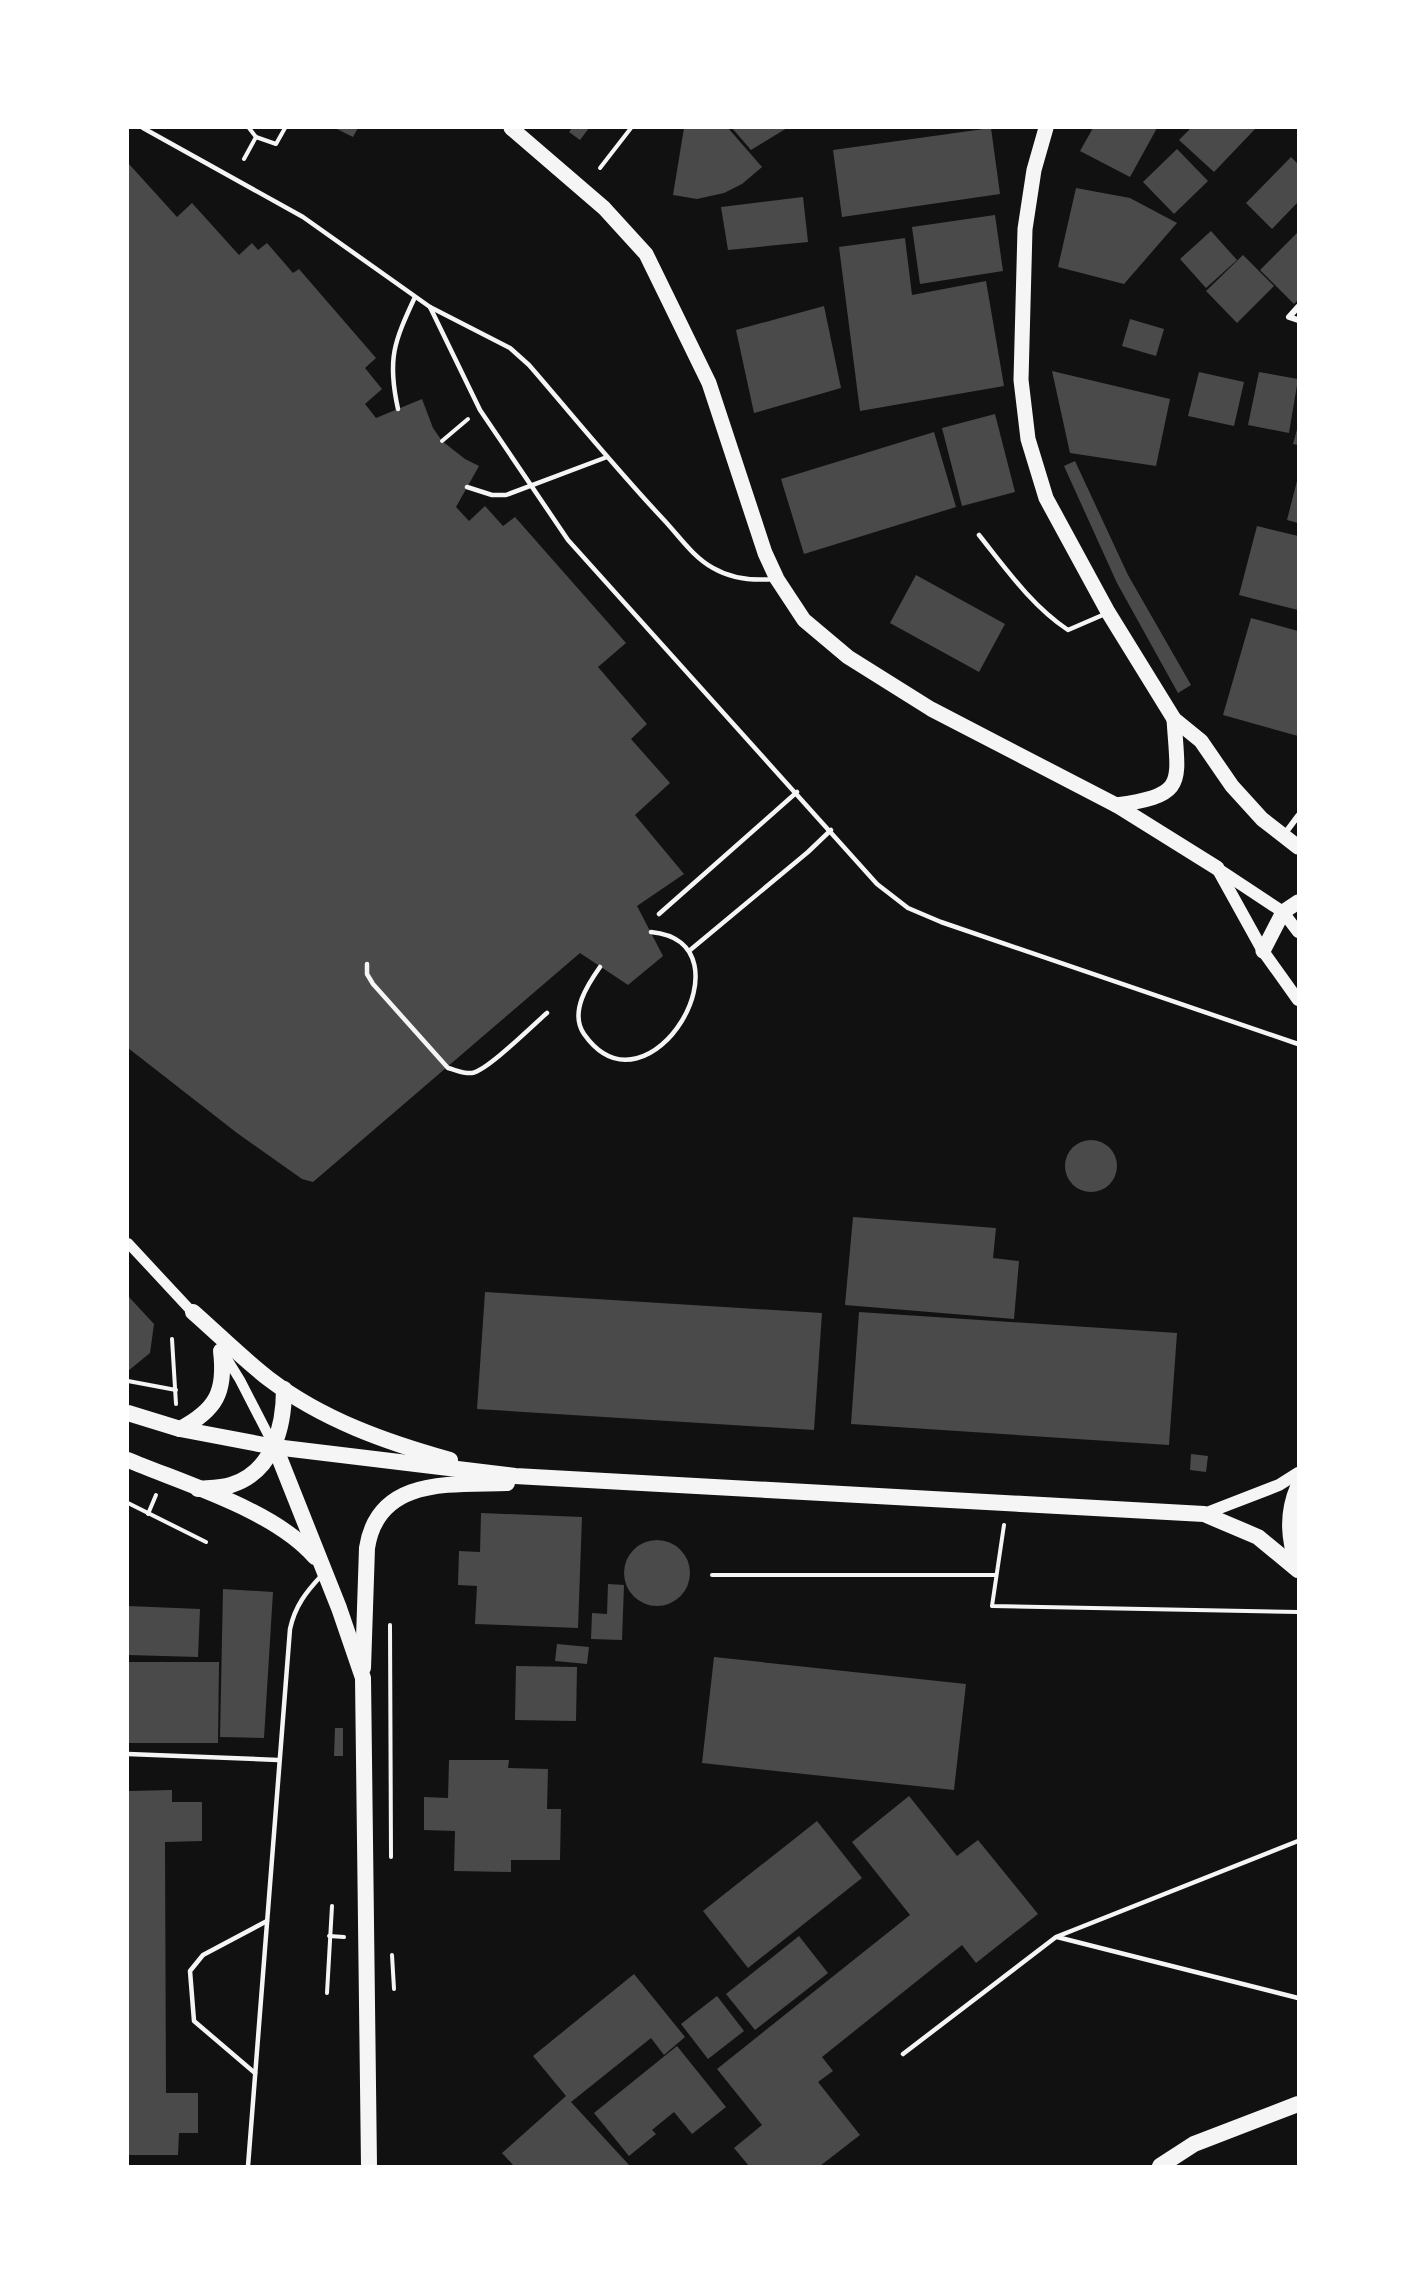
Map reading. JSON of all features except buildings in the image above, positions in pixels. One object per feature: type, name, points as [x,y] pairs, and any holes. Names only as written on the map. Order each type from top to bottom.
[{"type":"highway","points":[[193,1312],[284,1389],[334,1419],[377,1437],[434,1455],[515,1476]]},
{"type":"highway","points":[[180,1429],[200,1419],[212,1407],[222,1381],[221,1351]]},
{"type":"highway","points":[[197,1489],[231,1485],[248,1476],[275,1447],[281,1428],[284,1389]]},
{"type":"highway","points":[[128,1413],[180,1429],[275,1447],[515,1476],[1204,1514],[1258,1537],[1299,1569]]},
{"type":"highway","points":[[275,1447],[363,1678]]},
{"type":"highway","points":[[128,1460],[278,1525],[298,1539],[323,1568]]},
{"type":"highway","points":[[369,2166],[363,1678],[367,1548],[370,1529],[386,1507],[410,1492],[436,1486],[585,1481]]},
{"type":"highway","points":[[1299,1487],[1291,1503],[1289,1530],[1299,1569]]},
{"type":"highway","points":[[1160,2166],[1194,2144],[1299,2104]]},
{"type":"main road","points":[[511,128],[604,208],[646,254],[709,383],[765,553],[777,579],[804,620],[848,657],[931,709],[1116,805],[1217,868],[1283,912],[1299,932]]},
{"type":"main road","points":[[1046,128],[1034,170],[1025,229],[1021,380],[1028,439],[1046,498],[1108,612],[1174,719],[1202,741],[1232,786],[1262,819],[1299,847]]},
{"type":"main road","points":[[1116,805],[1152,800],[1164,794],[1174,783],[1178,767],[1174,719]]},
{"type":"main road","points":[[1217,868],[1263,951],[1299,1000]]},
{"type":"main road","points":[[1263,951],[1283,912],[1299,902]]},
{"type":"main road","points":[[1204,1514],[1279,1485],[1299,1473]]},
{"type":"street","points":[[1299,308],[1289,317],[1299,320]]},
{"type":"street","points":[[1283,836],[1299,816]]},
{"type":"street","points":[[128,1243],[193,1312],[240,1380],[275,1447]]},
{"type":"lane","points":[[143,128],[320,228],[429,307],[510,348],[529,365],[607,457],[697,556],[712,567],[750,581],[777,579]]},
{"type":"lane","points":[[398,409],[392,379],[393,348],[415,297]]},
{"type":"lane","points":[[429,307],[480,410],[568,540],[831,830],[877,884],[908,908],[941,922],[1299,1044]]},
{"type":"lane","points":[[467,487],[492,495],[506,495],[607,457]]},
{"type":"lane","points":[[979,535],[1029,596],[1051,619],[1068,630],[1108,612]]},
{"type":"lane","points":[[659,914],[796,792]]},
{"type":"lane","points":[[689,951],[808,852],[831,830]]},
{"type":"lane","points":[[600,967],[583,992],[579,1012],[581,1030],[593,1046],[611,1056],[631,1060],[649,1054],[664,1042],[687,1012],[695,993],[697,975],[689,951],[672,937],[651,932]]},
{"type":"lane","points":[[367,964],[367,974],[373,984],[448,1068],[461,1072],[473,1073],[486,1066],[547,1013]]},
{"type":"lane","points":[[248,2166],[290,1629],[299,1602],[323,1568]]},
{"type":"lane","points":[[128,1754],[278,1760]]},
{"type":"lane","points":[[903,2054],[1056,1937],[1299,1841]]},
{"type":"lane","points":[[255,2073],[194,2021],[190,1971],[203,1955],[267,1921]]},
{"type":"lane","points":[[1056,1937],[1299,1998]]},
{"type":"path","points":[[249,128],[256,137],[276,144],[285,128]]},
{"type":"path","points":[[600,168],[631,128]]},
{"type":"path","points":[[244,159],[256,137]]},
{"type":"path","points":[[442,441],[462,424]]},
{"type":"path","points":[[172,1339],[176,1405]]},
{"type":"path","points":[[128,1381],[176,1390]]},
{"type":"path","points":[[128,1503],[206,1542]]},
{"type":"path","points":[[148,1514],[152,1505]]},
{"type":"path","points":[[1004,1525],[992,1606],[1299,1612]]},
{"type":"path","points":[[712,1575],[995,1575]]},
{"type":"path","points":[[390,1616],[391,1860]]},
{"type":"path","points":[[327,1993],[332,1906]]},
{"type":"path","points":[[392,1948],[394,1989]]}]
